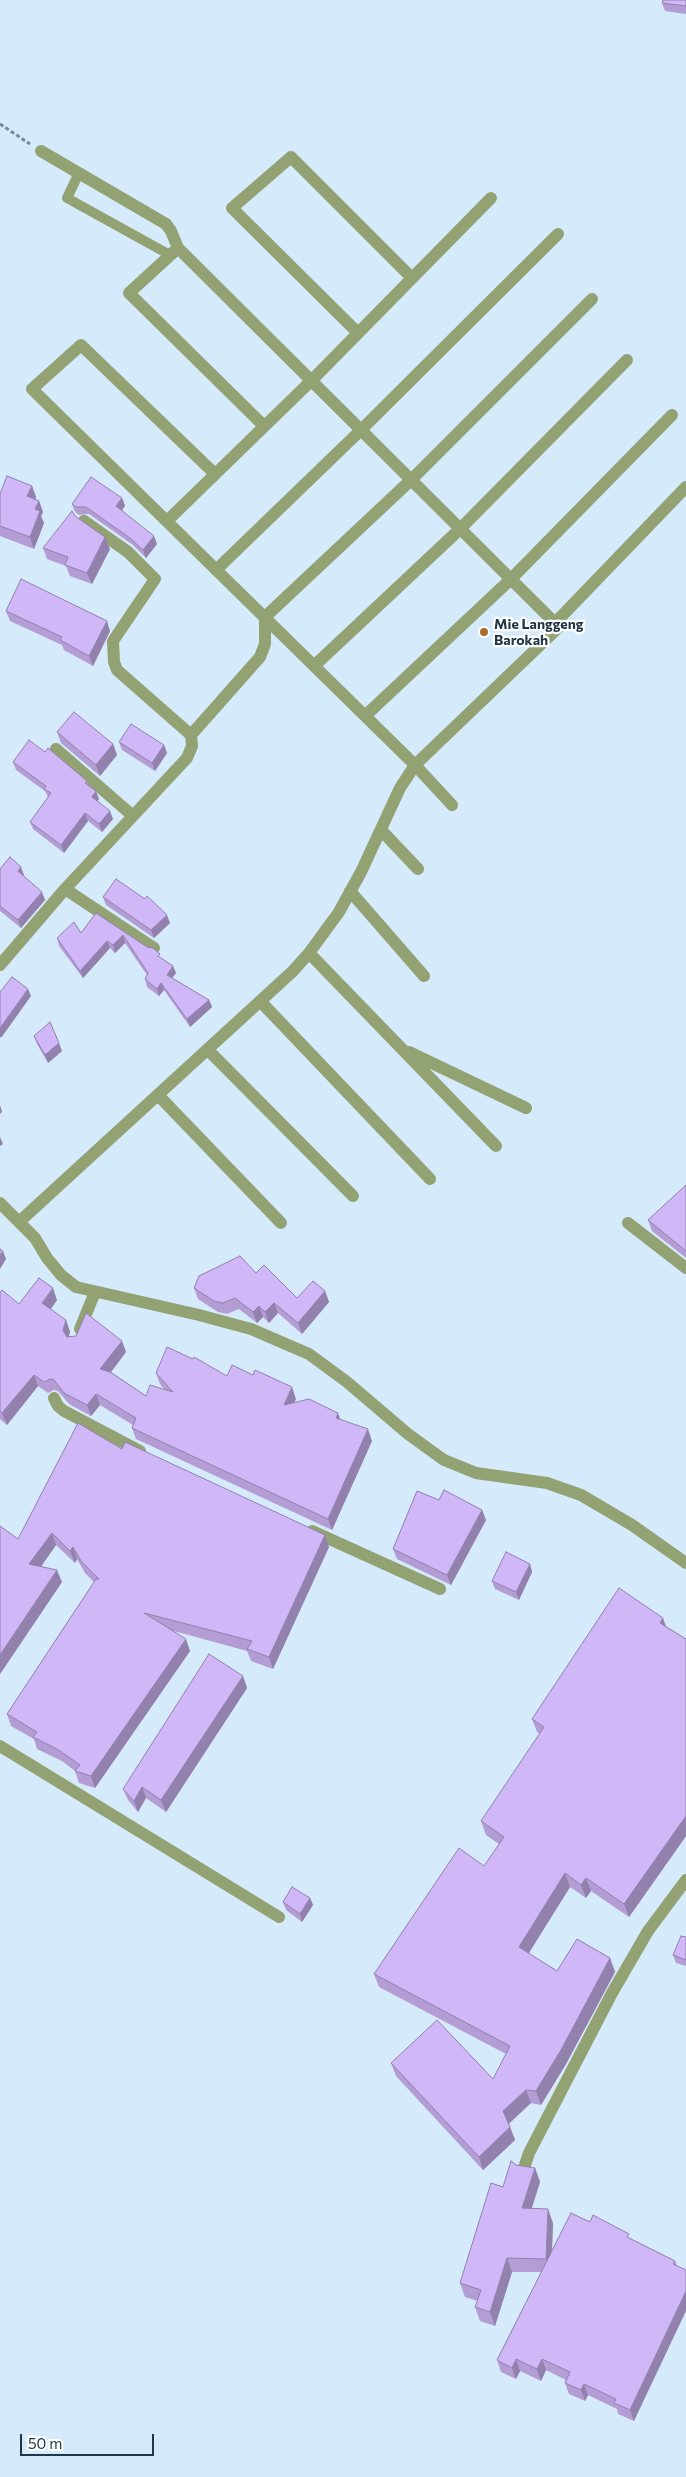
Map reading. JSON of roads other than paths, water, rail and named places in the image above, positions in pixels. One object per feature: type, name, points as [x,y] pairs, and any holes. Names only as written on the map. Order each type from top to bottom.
[{"type":"street","points":[[19,1222],[261,1002],[309,953],[350,891],[400,788],[415,765],[559,627],[312,381],[174,251],[171,230],[166,224],[41,151]]},
{"type":"street","points":[[358,333],[232,208],[291,157],[412,278]]},
{"type":"street","points":[[167,521],[312,381],[491,198]]},
{"type":"street","points":[[216,570],[361,430],[558,234]]},
{"type":"street","points":[[174,251],[129,294],[264,426]]},
{"type":"street","points":[[191,735],[260,656],[265,644],[265,617],[411,480],[592,299]]},
{"type":"street","points":[[215,474],[81,345],[32,389],[415,765],[452,805]]},
{"type":"street","points":[[314,666],[460,529],[627,360]]},
{"type":"street","points":[[365,716],[511,579],[672,415]]},
{"type":"street","points":[[555,623],[686,487]]},
{"type":"street","points":[[0,965],[65,889],[187,758],[192,746],[191,735],[127,680],[117,670],[114,662],[113,641],[155,579],[128,552],[84,522]]},
{"type":"street","points":[[56,749],[133,816]]},
{"type":"street","points":[[381,830],[418,869]]},
{"type":"street","points":[[65,889],[154,948]]},
{"type":"street","points":[[350,891],[424,976]]},
{"type":"street","points":[[309,953],[496,1146]]},
{"type":"street","points":[[261,1002],[430,1180]]},
{"type":"street","points":[[400,1047],[526,1108]]},
{"type":"street","points":[[208,1050],[353,1196]]},
{"type":"street","points":[[158,1096],[281,1223]]},
{"type":"street","points":[[0,1203],[34,1238],[46,1258],[76,1287],[251,1329],[309,1354],[347,1382],[408,1434],[444,1460],[476,1473],[548,1483],[581,1496],[606,1508],[686,1563]]},
{"type":"street","points":[[628,1223],[686,1268]]},
{"type":"street","points":[[75,1341],[95,1292]]},
{"type":"street","points":[[54,1398],[58,1406],[64,1411],[148,1454]]},
{"type":"street","points":[[297,1524],[440,1589]]},
{"type":"street","points":[[0,1746],[279,1917]]},
{"type":"street","points":[[524,2170],[529,2153],[612,1993],[648,1931],[686,1880]]},
{"type":"lane","points":[[79,173],[67,198],[174,251]]},
{"type":"place","name":"Mie Langgeng Barokah","points":[[484,632]]}]
